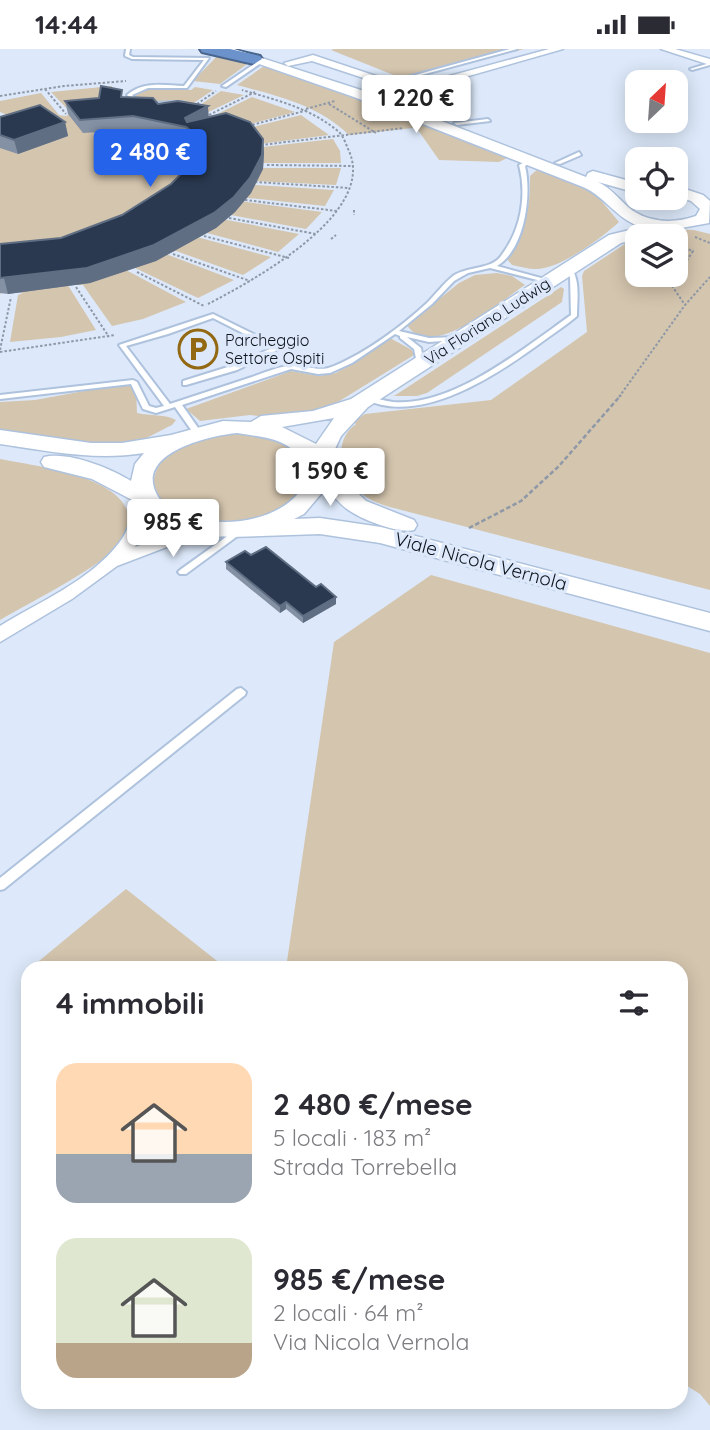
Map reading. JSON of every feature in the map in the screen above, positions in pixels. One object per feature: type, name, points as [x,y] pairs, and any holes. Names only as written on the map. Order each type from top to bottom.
[{"type":"highway","points":[[208,49],[286,63]]},
{"type":"main road","points":[[222,49],[252,55],[531,161],[625,187]]},
{"type":"main road","points":[[286,63],[457,123],[558,163],[595,181],[622,210],[643,221],[661,224]]},
{"type":"main road","points":[[682,224],[703,219],[708,207],[701,189],[703,181],[688,185]]},
{"type":"main road","points":[[688,196],[708,207]]},
{"type":"main road","points":[[615,239],[624,225],[622,210],[625,198]]},
{"type":"main road","points":[[688,228],[710,232]]},
{"type":"main road","name":"Via Floriano Ludwig","points":[[363,400],[615,239],[625,237]]},
{"type":"main road","points":[[0,437],[55,447],[122,450],[174,441],[197,432],[305,419],[363,400]]},
{"type":"main road","points":[[174,441],[154,456],[143,473],[142,486],[148,500],[162,514],[181,523],[239,529],[273,522],[294,512],[310,499],[318,484],[319,466],[331,434],[363,400]]},
{"type":"main road","points":[[237,426],[289,436],[312,453],[319,466]]},
{"type":"main road","points":[[0,451],[92,471],[148,500]]},
{"type":"main road","name":"Viale Nicola Vernola","points":[[319,466],[358,506],[382,517],[710,605]]},
{"type":"main road","name":"Viale Nicola Vernola","points":[[239,529],[320,526],[381,535],[710,622]]},
{"type":"street","points":[[286,63],[313,58],[409,90],[559,49]]},
{"type":"street","points":[[665,49],[710,63]]},
{"type":"street","points":[[110,563],[134,537],[140,523],[140,513],[148,500]]},
{"type":"street","points":[[0,635],[110,563],[168,540],[239,529]]},
{"type":"lane","points":[[128,49],[127,56],[132,58],[207,59],[185,87],[146,87],[129,95],[131,100],[147,104],[174,101],[184,104],[182,109],[175,111]]},
{"type":"lane","points":[[427,85],[410,77],[515,49]]},
{"type":"lane","points":[[224,86],[252,55]]},
{"type":"lane","points":[[692,69],[710,63]]},
{"type":"lane","points":[[457,123],[488,120]]},
{"type":"lane","points":[[558,163],[579,154]]},
{"type":"lane","points":[[492,267],[500,263],[521,225],[526,191],[522,165],[531,161]]},
{"type":"lane","points":[[0,397],[132,382],[146,407],[156,411],[290,367],[303,367],[316,372],[328,371],[393,332],[460,274],[478,267],[492,267],[549,281]]},
{"type":"lane","points":[[363,400],[382,404],[425,401],[467,389],[574,316],[573,277],[569,268]]},
{"type":"lane","points":[[186,383],[234,368],[278,348],[213,316],[122,345],[197,432]]},
{"type":"lane","points":[[393,332],[429,340],[460,338]]},
{"type":"lane","points":[[393,332],[417,348],[421,363]]},
{"type":"lane","points":[[183,572],[239,529]]},
{"type":"lane","points":[[0,884],[241,692]]},
{"type":"path","points":[[0,96],[44,88],[128,81]]},
{"type":"path","points":[[193,107],[224,86],[255,92],[308,110],[344,135],[352,148],[354,166],[349,188],[337,211],[316,234],[289,258],[251,282],[193,311]]},
{"type":"path","points":[[44,88],[66,114]]},
{"type":"path","points":[[204,117],[255,92]]},
{"type":"path","points":[[328,103],[378,134]]},
{"type":"path","points":[[239,129],[308,110]]},
{"type":"path","points":[[261,145],[349,135]]},
{"type":"path","points":[[267,165],[354,166]]},
{"type":"path","points":[[256,182],[349,188]]},
{"type":"path","points":[[245,200],[337,211]]},
{"type":"path","points":[[354,210],[354,215]]},
{"type":"path","points":[[229,218],[316,234]]},
{"type":"path","points":[[331,239],[336,235]]},
{"type":"path","points":[[204,236],[289,258]]},
{"type":"path","points":[[173,254],[251,282]]},
{"type":"path","points":[[137,272],[204,306]]},
{"type":"path","points":[[469,528],[521,501],[559,466],[622,394],[685,305],[710,277]]},
{"type":"path","points":[[76,287],[109,337]]},
{"type":"path","points":[[673,287],[685,305]]},
{"type":"path","points":[[11,297],[0,351],[120,334]]},
{"type":"shaded area","points":[[524,49],[406,80],[331,50]]},
{"type":"shaded area","points":[[219,54],[250,62],[220,84],[193,81]]},
{"type":"shaded area","points":[[264,66],[361,99],[507,158],[499,162],[439,160],[418,130],[413,128],[349,135],[310,109],[237,85]]},
{"type":"shaded area","points":[[112,86],[109,109],[179,101],[150,103],[133,97],[144,90],[191,90],[195,87],[213,90],[179,113],[185,115],[221,91],[244,95],[200,116],[209,118],[252,97],[295,112],[236,128],[241,130],[301,115],[329,135],[252,145],[254,148],[333,139],[340,151],[341,163],[263,163],[263,168],[341,168],[336,185],[253,181],[256,185],[334,190],[325,206],[248,198],[240,201],[322,212],[306,229],[231,215],[222,219],[299,234],[278,252],[207,233],[197,237],[271,257],[243,275],[176,251],[166,254],[234,280],[198,298],[133,267],[126,270],[186,302],[143,319],[112,326],[83,285],[68,285],[96,330],[10,342],[18,295],[23,293],[7,291],[0,294],[0,130],[24,122],[0,112],[0,101],[41,93],[59,115],[66,116],[71,113],[51,92]]},
{"type":"shaded area","points":[[539,168],[594,192],[619,222],[573,256],[553,265],[532,269],[512,265],[507,259],[525,219],[530,176]]},
{"type":"shaded area","points":[[688,230],[710,234],[710,590],[386,506],[361,493],[344,468],[341,449],[344,439],[356,424],[353,422],[365,414],[491,400],[587,332],[582,276],[584,271],[625,244],[625,287],[688,287]]},
{"type":"shaded area","points":[[497,273],[512,276],[525,285],[484,314],[448,333],[432,337],[418,335],[407,325],[459,283],[475,275]]},
{"type":"shaded area","points":[[561,287],[564,289],[562,302],[427,393],[394,396]]},
{"type":"shaded area","points":[[390,338],[412,350],[414,355],[325,410],[277,418],[250,415],[200,421],[186,409],[291,371],[319,376],[336,373]]},
{"type":"shaded area","points":[[133,382],[137,413],[172,418],[176,420],[172,425],[137,441],[103,444],[0,429],[0,402],[35,400]]},
{"type":"shaded area","points":[[246,432],[275,441],[291,450],[310,473],[308,487],[271,517],[243,522],[209,521],[171,510],[153,496],[154,478],[160,464],[170,453],[197,439]]},
{"type":"shaded area","points":[[0,459],[54,469],[95,482],[112,492],[123,503],[130,523],[125,539],[101,560],[67,583],[0,620]]},
{"type":"shaded area","points":[[431,575],[710,653],[710,1406],[700,1394],[688,1386],[688,961],[287,961],[334,642]]},
{"type":"shaded area","points":[[126,889],[217,961],[39,961]]},
{"type":"building","points":[[101,86],[122,90],[121,97],[153,98],[158,104],[178,101],[208,106],[185,118],[187,122],[226,113],[250,122],[263,139],[262,155],[250,178],[234,197],[214,213],[154,245],[87,268],[0,278],[0,244],[61,238],[122,215],[171,184],[189,166],[198,150],[200,138],[186,127],[133,116],[80,120],[65,101],[99,98]]},
{"type":"building","points":[[40,105],[65,122],[14,140],[0,135],[0,117]]},
{"type":"building","points":[[266,547],[316,587],[321,584],[336,597],[303,616],[286,602],[280,606],[226,562],[245,551],[251,555]]},
{"type":"place","name":"Parcheggio Settore Ospiti","points":[[198,349]]}]
